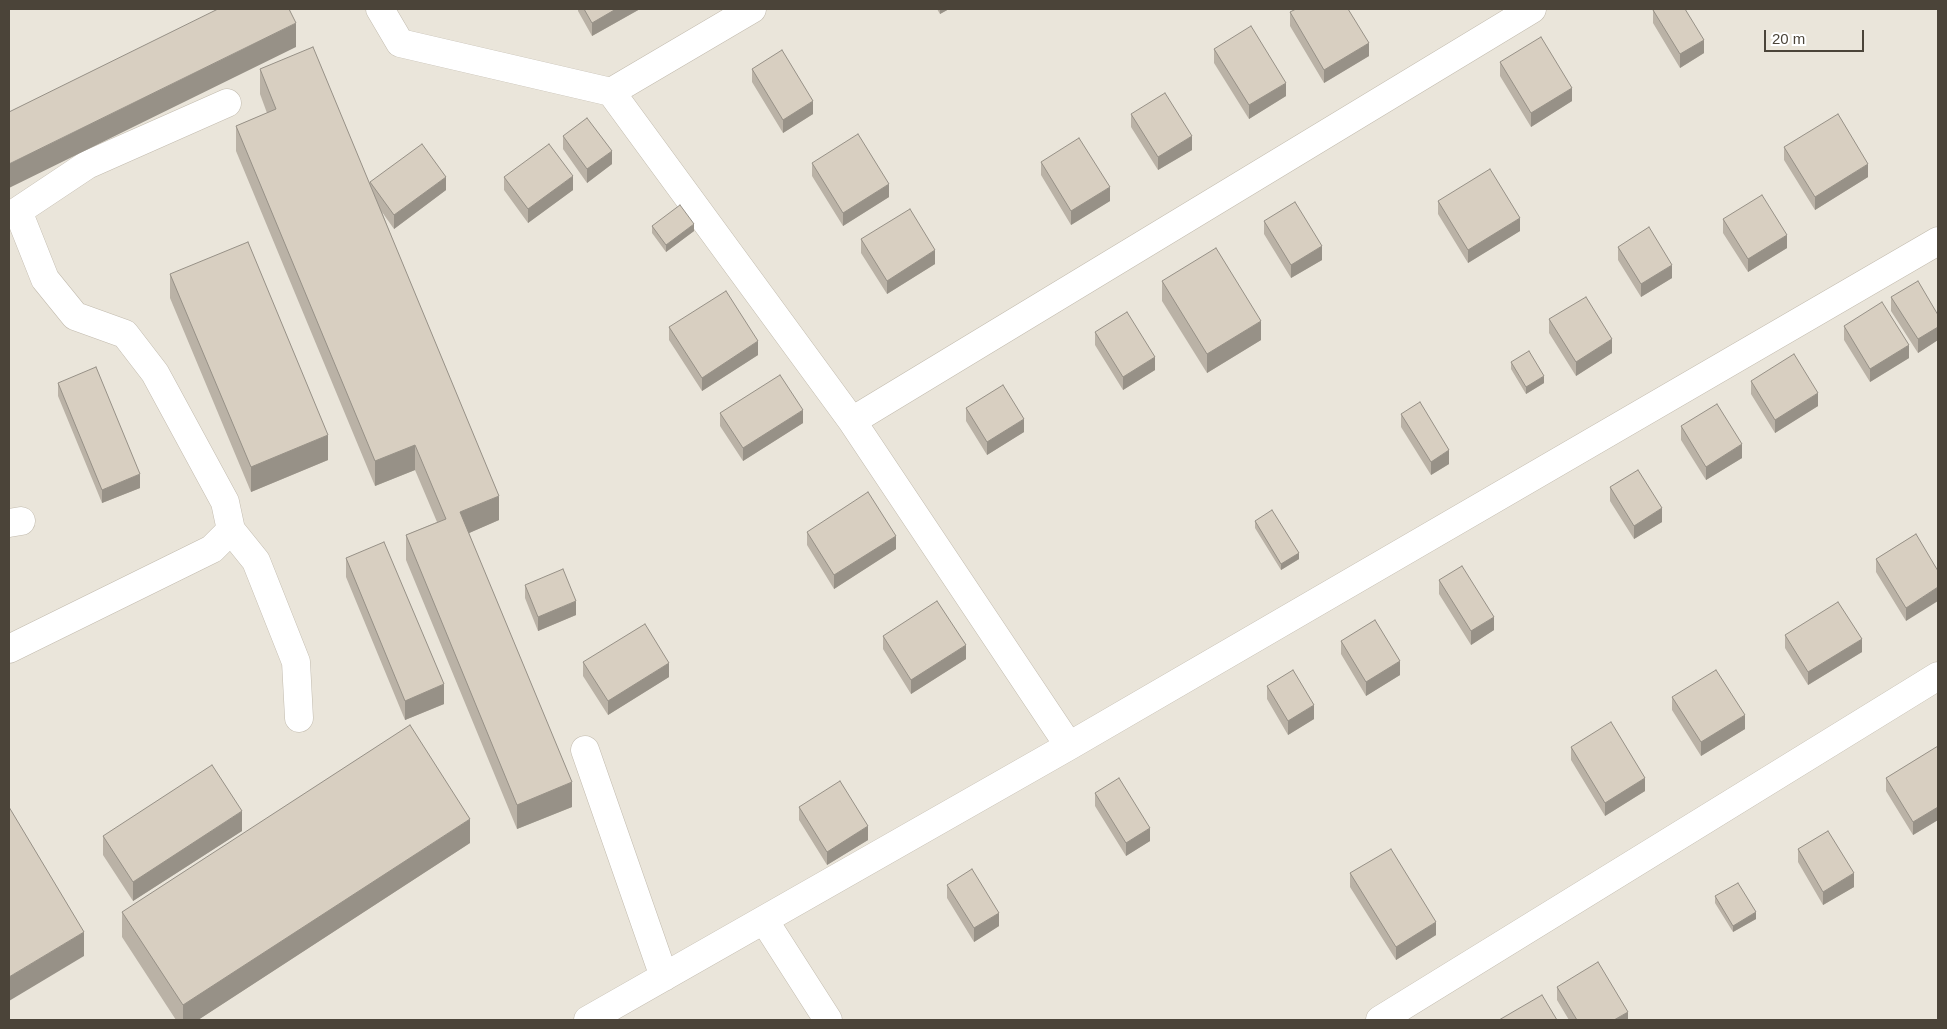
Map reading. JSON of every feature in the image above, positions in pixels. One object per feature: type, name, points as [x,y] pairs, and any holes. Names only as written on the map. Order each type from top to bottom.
[{"type":"street","points":[[380,9],[400,43],[611,92],[852,421],[1069,746]]},
{"type":"street","points":[[611,92],[752,9]]},
{"type":"street","points":[[852,421],[1532,9]]},
{"type":"street","points":[[227,104],[88,165],[18,211],[45,279],[75,316],[125,334],[154,373],[225,502],[231,530],[256,560],[296,662],[299,718]]},
{"type":"street","points":[[588,1020],[1069,746],[1938,241]]},
{"type":"street","points":[[9,649],[212,549],[231,530]]},
{"type":"street","points":[[1380,1020],[1938,676]]},
{"type":"street","points":[[585,750],[664,977]]},
{"type":"street","points":[[764,920],[828,1020]]},
{"type":"shaded area","points":[[9,9],[1938,9],[1938,1020],[9,1020]]},
{"type":"building","points":[[218,9],[289,9],[296,23],[9,164],[9,112]]},
{"type":"building","points":[[584,9],[616,9],[592,23]]},
{"type":"building","points":[[1296,9],[1348,9],[1369,43],[1324,70],[1290,12]]},
{"type":"building","points":[[1685,9],[1704,40],[1680,54],[1653,10]]},
{"type":"building","points":[[1251,26],[1286,83],[1249,105],[1214,49]]},
{"type":"building","points":[[1541,37],[1572,88],[1531,113],[1500,62]]},
{"type":"building","points":[[313,47],[499,496],[460,512],[572,782],[517,805],[406,535],[446,519],[415,445],[375,461],[236,126],[276,109],[260,69]]},
{"type":"building","points":[[782,50],[813,101],[783,120],[752,69]]},
{"type":"building","points":[[1165,93],[1192,136],[1158,157],[1131,114]]},
{"type":"building","points":[[1838,114],[1868,164],[1815,197],[1784,147]]},
{"type":"building","points":[[587,118],[612,151],[587,169],[563,136]]},
{"type":"building","points":[[858,134],[889,184],[843,213],[812,163]]},
{"type":"building","points":[[1079,138],[1110,187],[1071,211],[1041,162]]},
{"type":"building","points":[[422,144],[446,177],[394,215],[370,182]]},
{"type":"building","points":[[549,144],[573,176],[528,209],[504,177]]},
{"type":"building","points":[[1490,169],[1520,218],[1468,250],[1438,201]]},
{"type":"building","points":[[1762,195],[1787,235],[1748,259],[1723,219]]},
{"type":"building","points":[[1295,202],[1322,246],[1291,265],[1264,221]]},
{"type":"building","points":[[680,205],[694,224],[666,245],[652,226]]},
{"type":"building","points":[[910,209],[935,250],[887,281],[861,239]]},
{"type":"building","points":[[1649,227],[1672,265],[1641,284],[1618,247]]},
{"type":"building","points":[[248,242],[328,435],[251,467],[170,274]]},
{"type":"building","points":[[1216,248],[1261,321],[1207,354],[1162,281]]},
{"type":"building","points":[[1918,281],[1938,315],[1938,327],[1918,339],[1891,297]]},
{"type":"building","points":[[726,291],[758,341],[702,378],[669,327]]},
{"type":"building","points":[[1586,297],[1612,339],[1576,362],[1549,319]]},
{"type":"building","points":[[1882,302],[1909,345],[1870,369],[1844,326]]},
{"type":"building","points":[[1127,312],[1155,357],[1123,377],[1095,332]]},
{"type":"building","points":[[1529,351],[1544,376],[1526,387],[1511,362]]},
{"type":"building","points":[[1794,354],[1818,393],[1775,420],[1751,381]]},
{"type":"building","points":[[96,367],[140,474],[102,490],[58,383]]},
{"type":"building","points":[[780,375],[803,410],[743,448],[720,413]]},
{"type":"building","points":[[1003,385],[1024,419],[987,442],[966,408]]},
{"type":"building","points":[[1420,402],[1449,450],[1431,462],[1401,414]]},
{"type":"building","points":[[1717,404],[1742,444],[1706,467],[1681,426]]},
{"type":"building","points":[[1638,470],[1662,508],[1634,526],[1610,487]]},
{"type":"building","points":[[868,492],[896,536],[834,575],[807,532]]},
{"type":"building","points":[[1272,510],[1299,553],[1281,564],[1255,521]]},
{"type":"building","points":[[1916,534],[1938,571],[1938,587],[1906,608],[1876,559]]},
{"type":"building","points":[[384,542],[444,684],[405,701],[346,558]]},
{"type":"building","points":[[1462,566],[1494,617],[1471,631],[1439,580]]},
{"type":"building","points":[[563,569],[576,601],[538,617],[525,585]]},
{"type":"building","points":[[937,601],[966,645],[911,680],[883,636]]},
{"type":"building","points":[[1838,602],[1862,639],[1808,672],[1785,635]]},
{"type":"building","points":[[1375,620],[1400,661],[1366,682],[1341,641]]},
{"type":"building","points":[[645,624],[669,663],[608,701],[583,662]]},
{"type":"building","points":[[1293,670],[1314,705],[1288,721],[1267,686]]},
{"type":"building","points":[[1716,670],[1745,715],[1701,742],[1672,697]]},
{"type":"building","points":[[1611,722],[1645,778],[1605,803],[1571,747]]},
{"type":"building","points":[[410,725],[470,819],[183,1005],[122,912]]},
{"type":"building","points":[[1938,746],[1938,807],[1913,822],[1886,778]]},
{"type":"building","points":[[212,765],[242,811],[133,882],[103,836]]},
{"type":"building","points":[[1119,778],[1150,828],[1126,843],[1095,793]]},
{"type":"building","points":[[840,781],[868,826],[827,852],[799,807]]},
{"type":"building","points":[[9,807],[84,932],[9,977]]},
{"type":"building","points":[[1828,831],[1854,873],[1823,892],[1798,849]]},
{"type":"building","points":[[1391,849],[1436,922],[1396,947],[1350,873]]},
{"type":"building","points":[[972,869],[999,913],[974,928],[947,885]]},
{"type":"building","points":[[1738,883],[1756,912],[1733,926],[1715,896]]},
{"type":"building","points":[[1598,962],[1628,1012],[1614,1020],[1577,1020],[1557,987]]},
{"type":"building","points":[[1542,995],[1557,1020],[1499,1020]]}]
